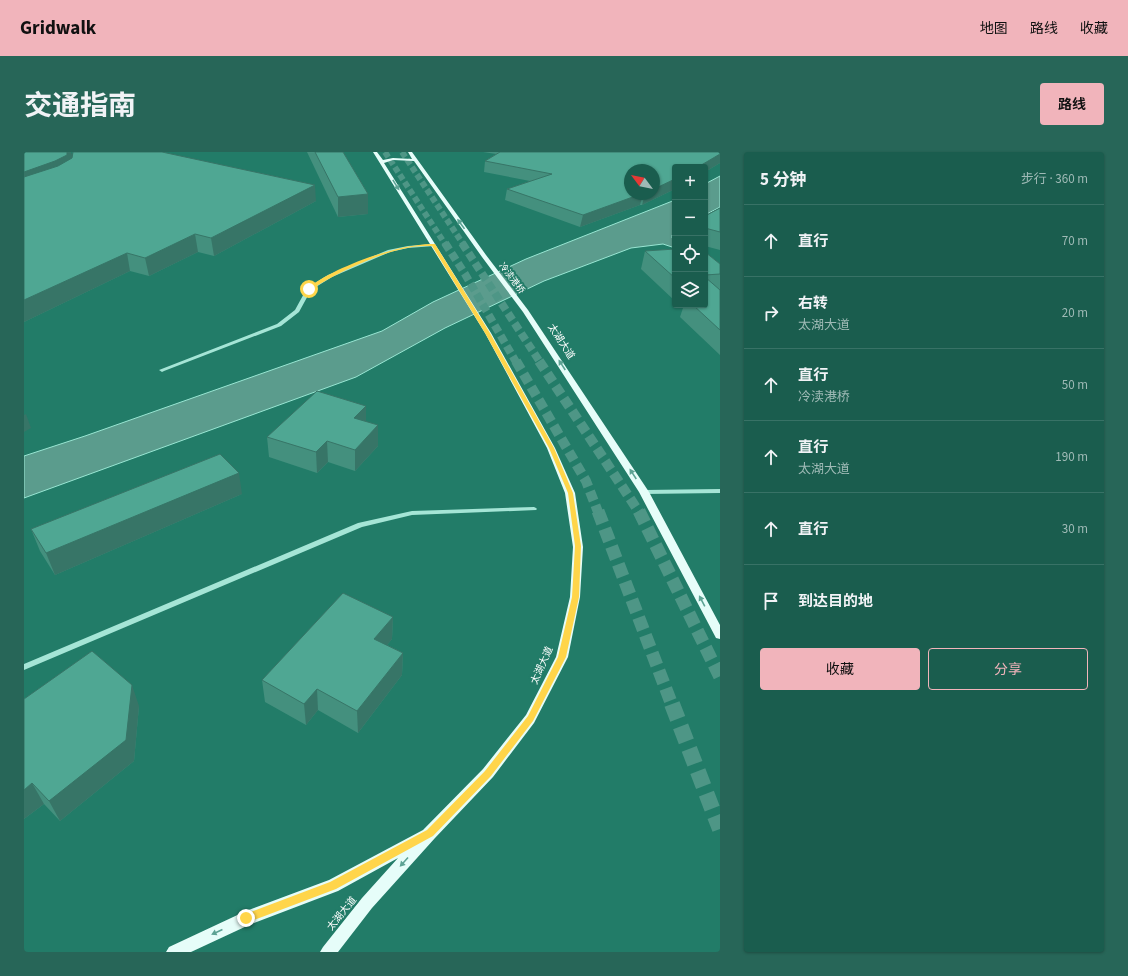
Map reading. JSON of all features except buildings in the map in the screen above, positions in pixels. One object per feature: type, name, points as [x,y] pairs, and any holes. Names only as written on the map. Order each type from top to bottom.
[{"type":"main road","points":[[375,152],[433,245]]},
{"type":"main road","points":[[382,162],[393,159],[414,160],[410,152]]},
{"type":"main road","name":"冷渎港桥","points":[[414,160],[526,311]]},
{"type":"main road","name":"太湖大道","points":[[328,952],[367,903],[430,833],[488,773],[530,719],[562,657],[575,597],[578,546],[570,493],[552,448],[488,333],[433,245]]},
{"type":"main road","name":"太湖大道","points":[[526,311],[644,492],[720,635]]},
{"type":"main road","points":[[174,952],[246,918],[333,886],[430,833]]},
{"type":"street","points":[[162,370],[279,325],[297,311],[309,289],[330,276],[389,251],[408,247],[433,245]]},
{"type":"street","points":[[644,492],[720,491]]},
{"type":"street","points":[[24,667],[360,525],[412,513],[534,509]]},
{"type":"water","points":[[720,176],[720,207],[708,213],[708,200],[708,182]]},
{"type":"water","points":[[672,201],[672,247],[663,244],[631,248],[544,281],[445,328],[356,377],[24,498],[24,456],[85,436],[382,331],[433,302],[526,259]]},
{"type":"tunnel","points":[[385,152],[445,244]]},
{"type":"tunnel","points":[[402,152],[463,244]]},
{"type":"tunnel","points":[[445,243],[465,274],[516,362]]},
{"type":"tunnel","points":[[462,243],[540,362]]},
{"type":"tunnel","points":[[516,361],[586,481],[598,512]]},
{"type":"tunnel","points":[[539,361],[639,512]]},
{"type":"tunnel","points":[[598,511],[672,705]]},
{"type":"tunnel","points":[[639,511],[720,677]]},
{"type":"tunnel","points":[[672,704],[720,829]]},
{"type":"route","points":[[246,918],[333,886],[430,833],[488,773],[530,719],[562,657],[575,597],[578,546],[570,493],[552,448],[488,333],[433,245],[408,247],[389,251],[330,276],[309,289]]}]
